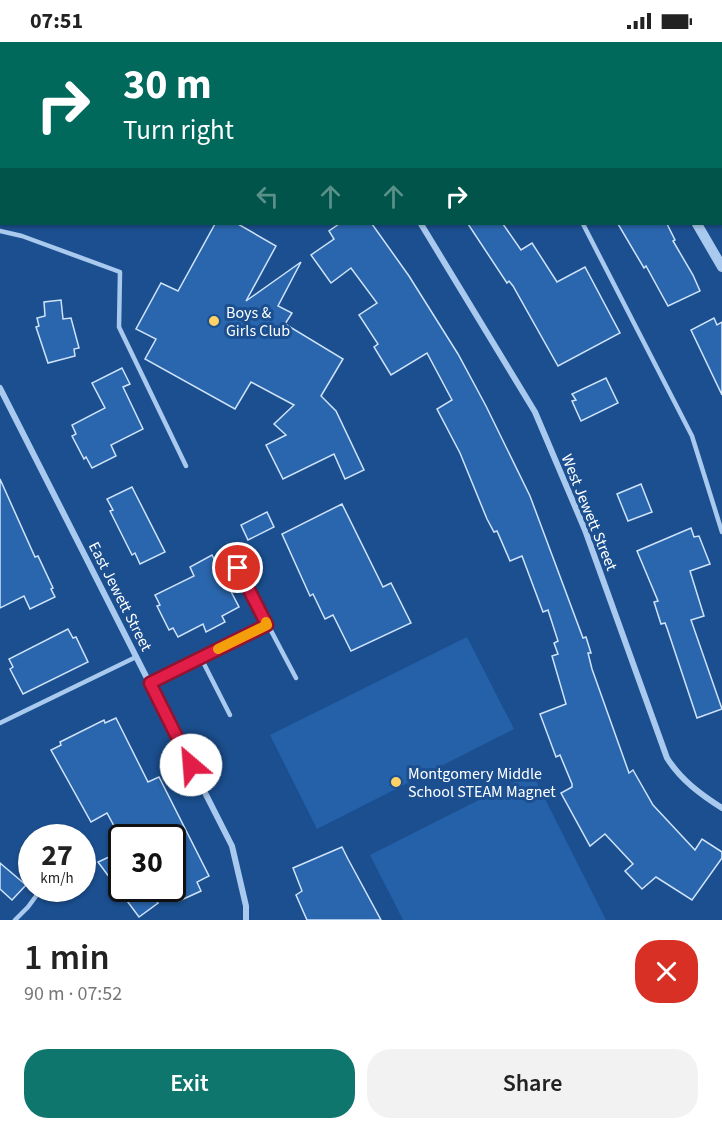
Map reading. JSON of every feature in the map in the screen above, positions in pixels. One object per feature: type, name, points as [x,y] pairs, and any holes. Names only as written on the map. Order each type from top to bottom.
[{"type":"street","name":"West Jewett Street","points":[[422,225],[535,412],[585,530],[667,758],[677,774],[700,794],[722,808]]},
{"type":"street","points":[[698,225],[722,267]]},
{"type":"street","name":"East Jewett Street","points":[[1,391],[232,846],[246,906],[246,920]]},
{"type":"lane","points":[[585,225],[692,436],[722,532]]},
{"type":"lane","points":[[0,231],[22,236],[120,272],[119,327],[186,466]]},
{"type":"lane","points":[[238,568],[296,678]]},
{"type":"lane","points":[[150,683],[267,625]]},
{"type":"lane","points":[[0,723],[136,657]]},
{"type":"lane","points":[[201,658],[230,715]]},
{"type":"lane","points":[[15,920],[32,902]]},
{"type":"shaded area","points":[[467,637],[514,729],[317,829],[270,735]]},
{"type":"shaded area","points":[[532,773],[606,920],[403,920],[370,855]]},
{"type":"building","name":"Boys & Girls Club","points":[[214,225],[240,225],[276,246],[246,301],[301,262],[278,306],[292,313],[285,324],[343,359],[321,396],[336,411],[364,470],[345,479],[334,454],[283,479],[266,445],[286,435],[274,424],[294,405],[251,382],[235,409],[145,359],[156,339],[136,329],[161,283],[178,291]]},
{"type":"building","points":[[338,225],[373,225],[409,276],[458,354],[530,496],[583,638],[586,637],[591,653],[588,653],[592,669],[629,773],[633,770],[653,805],[695,850],[702,839],[722,852],[722,858],[692,900],[656,877],[642,889],[625,871],[633,864],[605,834],[590,846],[561,793],[572,787],[572,784],[560,755],[556,757],[540,714],[566,704],[552,656],[558,654],[554,643],[558,641],[548,610],[543,612],[522,556],[510,561],[497,531],[494,532],[487,519],[460,453],[437,409],[452,400],[427,353],[391,375],[374,347],[378,344],[359,315],[377,303],[351,268],[331,283],[311,255],[334,239],[329,231]]},
{"type":"building","points":[[469,225],[504,225],[521,250],[532,243],[557,282],[585,267],[620,333],[558,366],[513,286],[509,281],[507,283]]},
{"type":"building","points":[[619,225],[668,225],[675,240],[673,241],[700,291],[668,306],[646,266],[644,268]]},
{"type":"building","points":[[61,300],[63,319],[71,318],[79,348],[74,349],[75,356],[48,363],[36,327],[39,326],[37,318],[45,316],[44,302]]},
{"type":"building","points":[[714,318],[717,325],[722,322],[722,395],[691,330]]},
{"type":"building","points":[[122,368],[130,384],[123,387],[143,429],[111,445],[116,456],[92,468],[86,457],[84,459],[72,436],[76,434],[72,425],[105,408],[92,383]]},
{"type":"building","points":[[606,378],[618,403],[581,421],[572,401],[576,400],[572,394]]},
{"type":"building","points":[[0,479],[35,557],[38,556],[53,588],[51,589],[55,597],[30,609],[24,596],[0,608]]},
{"type":"building","points":[[641,484],[652,512],[628,521],[617,494]]},
{"type":"building","points":[[132,487],[165,552],[140,564],[135,553],[132,555],[110,511],[113,510],[107,499]]},
{"type":"building","points":[[342,504],[383,587],[391,583],[411,623],[351,651],[333,615],[325,619],[313,594],[310,596],[282,534]]},
{"type":"building","points":[[267,512],[274,527],[248,540],[241,525]]},
{"type":"building","points":[[691,528],[694,537],[699,536],[710,564],[690,571],[704,616],[691,620],[722,709],[697,718],[667,628],[665,623],[661,624],[654,602],[658,601],[637,551]]},
{"type":"building","points":[[212,555],[239,607],[222,616],[225,622],[206,632],[203,624],[178,637],[173,628],[169,630],[157,606],[160,605],[155,595],[194,576],[190,567]]},
{"type":"building","points":[[68,629],[73,638],[76,637],[88,662],[23,694],[10,669],[13,667],[9,659]]},
{"type":"building","points":[[116,718],[148,782],[159,777],[183,824],[113,824],[107,813],[91,822],[51,750],[61,745],[60,742],[104,720],[105,723]]},
{"type":"building","points":[[186,830],[209,876],[197,882],[201,891],[186,898]]},
{"type":"building","points":[[342,847],[381,920],[307,920],[296,895],[302,891],[293,868]]},
{"type":"building","points":[[108,857],[108,875],[98,862]]},
{"type":"building","points":[[0,863],[18,878],[18,894],[12,900],[0,889]]},
{"type":"building","points":[[128,902],[157,902],[158,903],[139,917]]},
{"type":"slow traffic","points":[[218,649],[267,625],[266,622]]},
{"type":"place","name":"Boys & Girls Club","points":[[214,321]]},
{"type":"place","name":"Montgomery Middle School STEAM Magnet","points":[[396,782]]},
{"type":"route","points":[[191,765],[150,683],[267,625],[238,568]]}]
